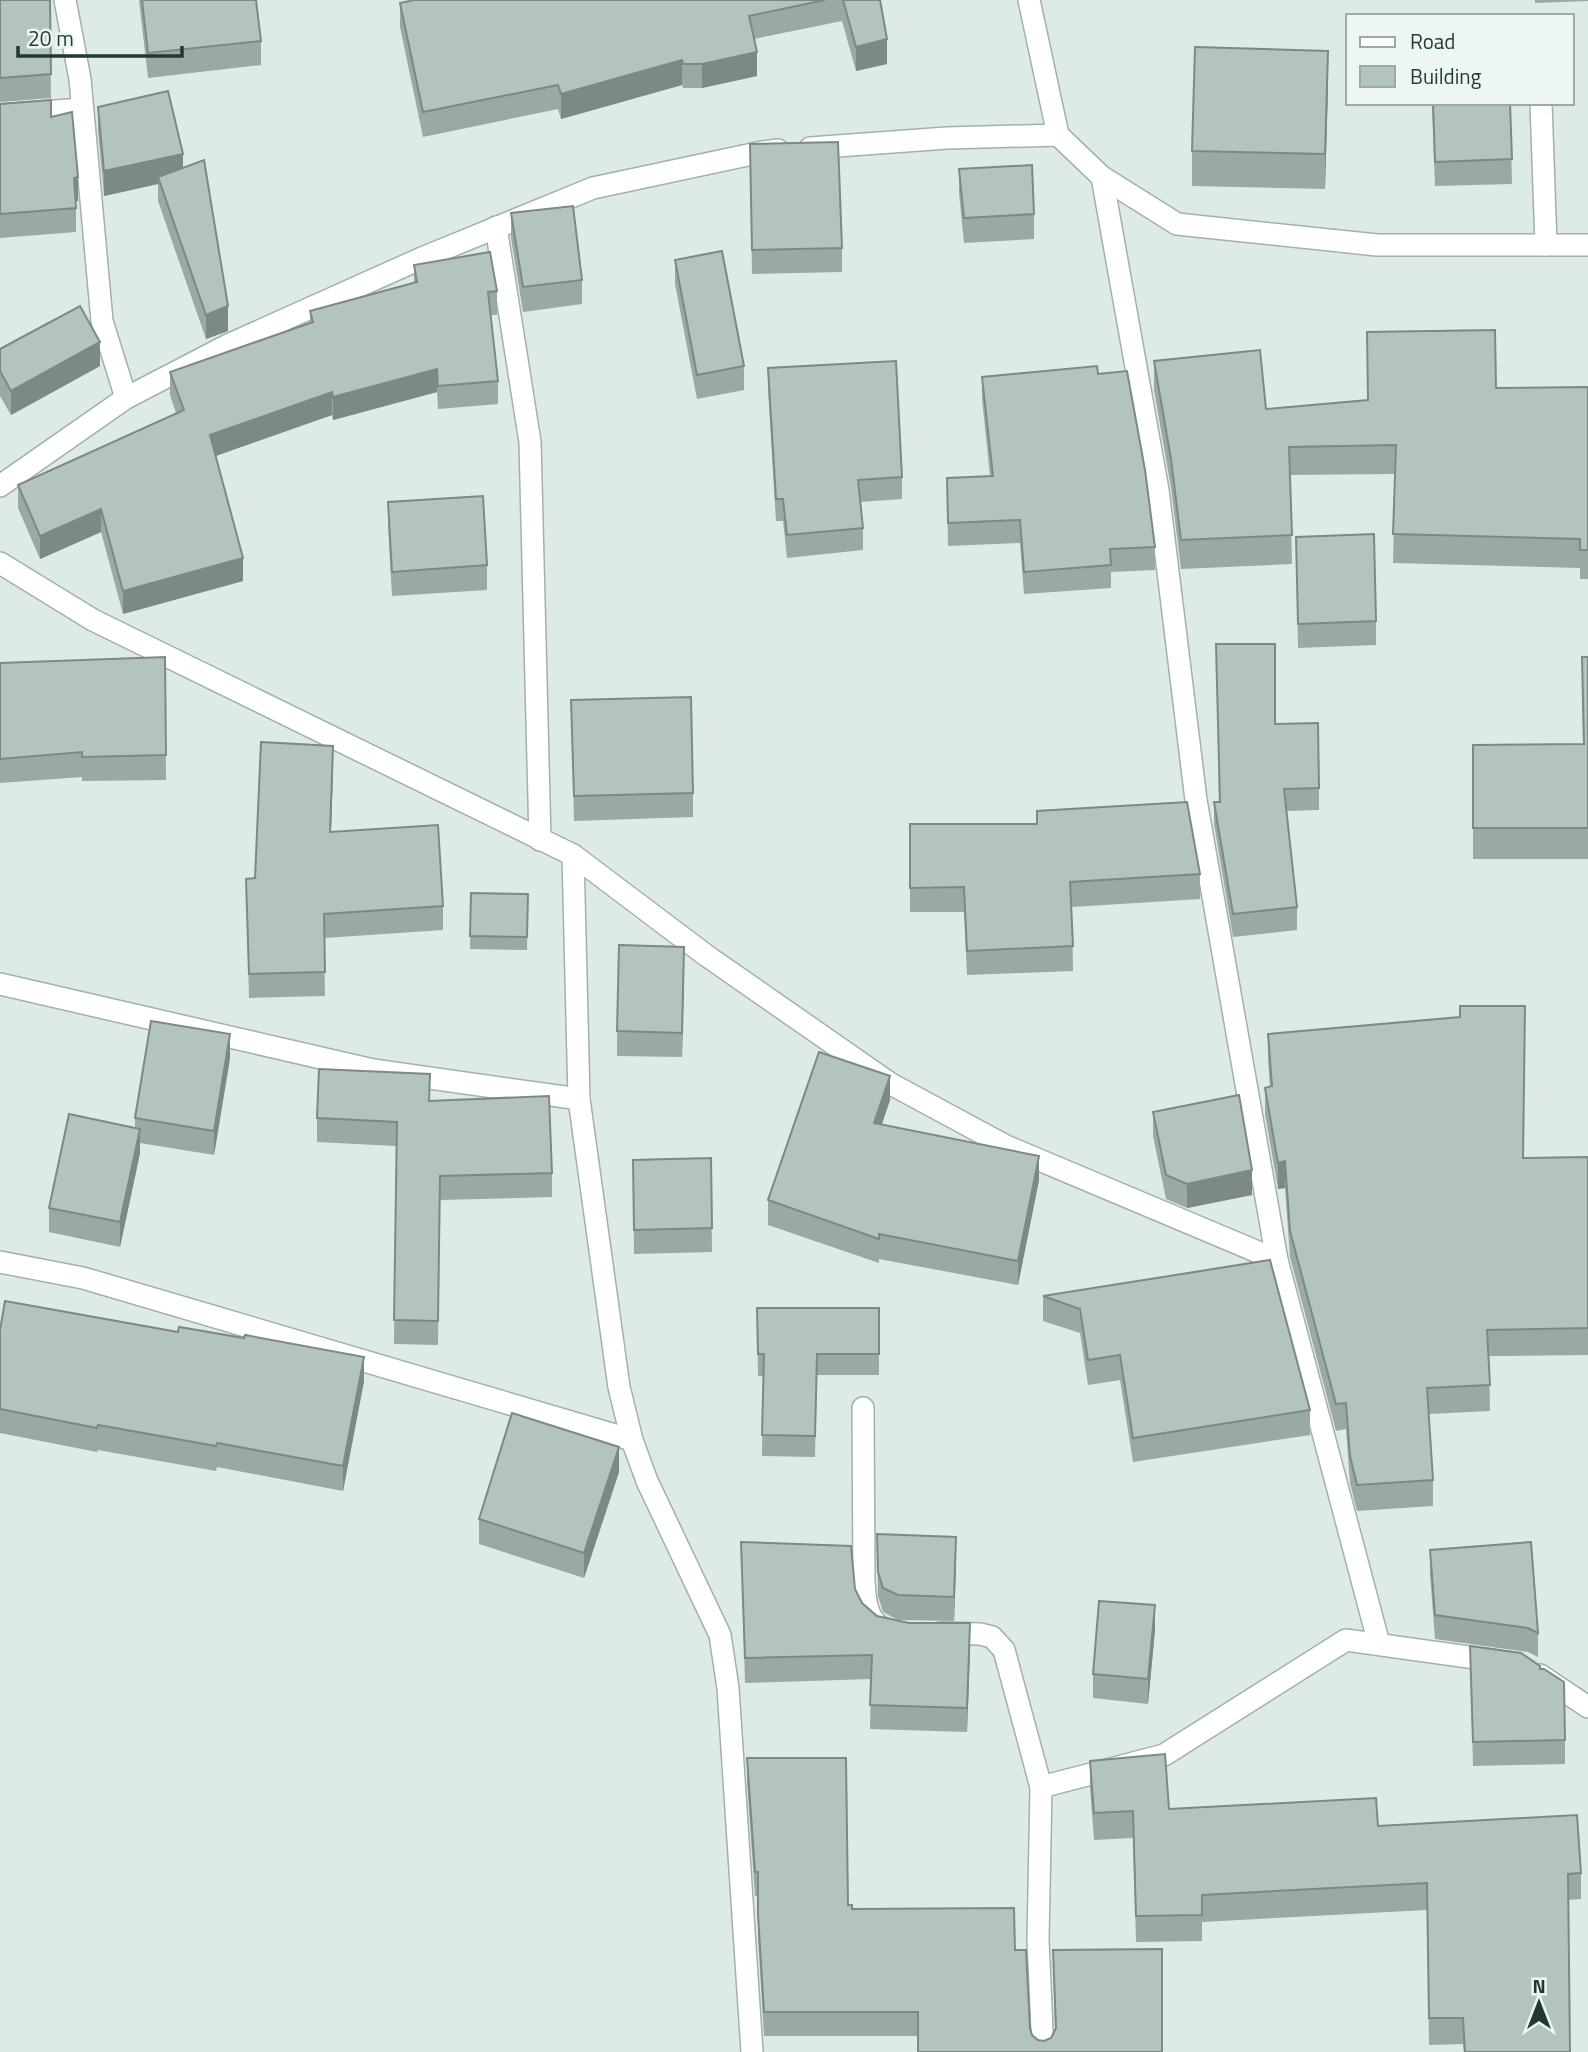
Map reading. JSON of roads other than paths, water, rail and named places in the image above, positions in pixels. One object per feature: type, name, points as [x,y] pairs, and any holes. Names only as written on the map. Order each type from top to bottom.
[{"type":"street","points":[[65,0],[80,79],[102,321],[126,398]]},
{"type":"street","points":[[1029,0],[1058,135],[1102,177],[1177,224],[1377,245],[1588,245]]},
{"type":"street","points":[[1541,105],[1546,245]]},
{"type":"street","points":[[0,115],[82,109]]},
{"type":"street","points":[[0,486],[126,398],[228,345],[496,227],[593,188],[762,152],[947,138],[1058,135]]},
{"type":"street","points":[[1102,177],[1158,490],[1196,800],[1277,1260],[1379,1644]]},
{"type":"street","points":[[496,227],[530,442],[540,840]]},
{"type":"street","points":[[0,563],[93,620],[573,856],[707,956],[891,1084],[1006,1146],[1277,1260]]},
{"type":"street","points":[[573,856],[579,1099],[620,1387],[632,1440],[668,1527],[703,1594],[720,1635],[728,1688],[752,2052]]},
{"type":"street","points":[[0,984],[373,1070],[579,1099]]},
{"type":"street","points":[[0,1262],[83,1278],[632,1440]]},
{"type":"street","points":[[863,1408],[863,1581],[866,1607],[876,1624],[892,1633],[980,1634],[992,1637],[1004,1650],[1041,1787],[1038,1940],[1043,2052]]},
{"type":"street","points":[[1041,1787],[1164,1755],[1346,1640],[1519,1664],[1588,1707]]}]
